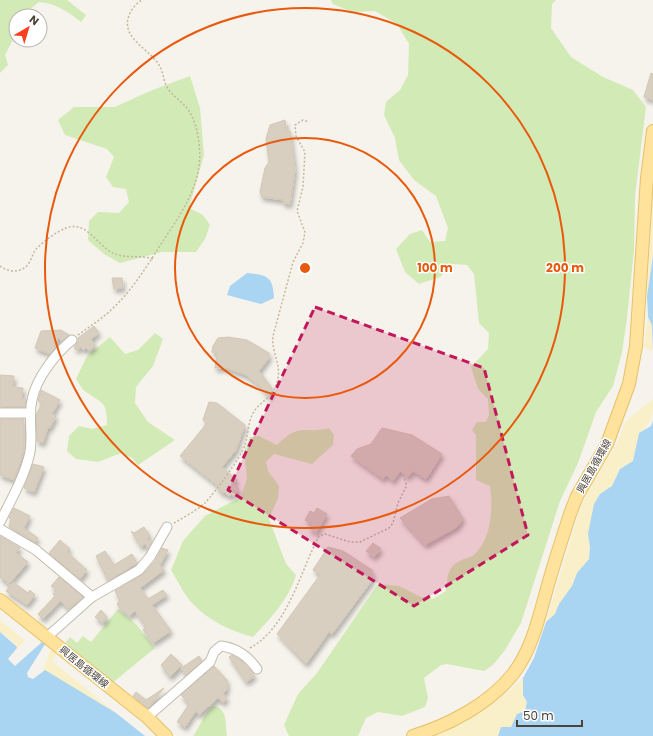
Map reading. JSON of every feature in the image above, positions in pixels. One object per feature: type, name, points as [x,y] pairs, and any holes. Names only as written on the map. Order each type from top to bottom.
[{"type":"main road","name":"興居島循環線","points":[[413,736],[452,720],[493,696],[513,674],[528,650],[570,514],[577,496],[607,444],[630,384],[636,346],[647,178],[653,131]]},
{"type":"main road","name":"興居島循環線","points":[[0,600],[147,717],[166,736]]},
{"type":"street","points":[[0,522],[18,485],[30,451],[32,399],[40,381],[58,351],[72,340]]},
{"type":"street","points":[[0,413],[31,413]]},
{"type":"street","points":[[47,637],[92,597],[139,570],[150,557],[167,527]]},
{"type":"street","points":[[0,529],[36,550],[92,597]]},
{"type":"street","points":[[147,717],[210,662],[214,652],[221,646],[232,647],[242,653],[257,669]]},
{"type":"path","points":[[72,340],[109,312],[132,288],[153,259],[186,208],[194,186],[200,162],[199,144],[193,119],[187,107],[169,90],[165,83],[160,65],[128,30],[127,20],[142,0]]},
{"type":"path","points":[[167,527],[205,503],[231,470],[245,445],[252,415],[256,409],[271,397],[276,384],[279,369],[272,343],[273,336],[293,262],[303,243],[305,232],[297,211],[303,187],[305,152],[296,136],[295,125],[303,120],[309,122]]},
{"type":"path","points":[[0,266],[14,271],[23,269],[29,263],[32,254],[38,248],[60,231],[74,226],[87,230],[103,247],[122,257],[146,256],[153,259]]},
{"type":"path","points":[[242,653],[260,643],[278,620],[294,594],[319,536],[325,534],[350,542],[360,542],[389,528],[393,523],[398,503],[406,487],[404,478]]},
{"type":"highlighted area","points":[[315,307],[484,368],[528,535],[414,606],[228,490]]},
{"type":"green space","points":[[0,0],[67,0],[86,15],[81,22],[56,6],[39,2],[32,8],[8,8],[9,48],[5,55],[8,65],[0,73]]},
{"type":"green space","points":[[331,0],[556,0],[552,4],[551,28],[571,57],[603,77],[633,90],[646,107],[635,196],[634,250],[622,352],[613,386],[596,412],[578,463],[560,501],[521,623],[505,650],[493,665],[484,671],[447,664],[441,665],[424,678],[428,698],[425,707],[402,716],[378,712],[366,718],[358,736],[289,736],[284,725],[298,694],[317,673],[378,584],[399,586],[421,597],[433,599],[446,591],[448,575],[451,568],[458,562],[474,555],[481,547],[488,531],[491,513],[490,486],[476,480],[476,435],[472,430],[477,422],[486,422],[489,415],[488,399],[478,389],[471,367],[488,349],[489,333],[479,323],[474,274],[467,265],[453,264],[440,277],[419,284],[405,272],[396,249],[410,234],[422,230],[430,242],[445,241],[448,228],[436,196],[414,180],[399,160],[395,138],[384,115],[386,102],[400,90],[408,75],[409,44],[397,24],[375,11],[352,12],[333,4]]},
{"type":"green space","points":[[190,76],[200,108],[204,155],[189,208],[203,215],[210,225],[205,239],[196,252],[162,252],[120,263],[104,254],[88,240],[89,221],[98,212],[119,213],[129,202],[126,189],[113,187],[106,177],[114,157],[107,149],[65,135],[58,120],[74,107],[115,107],[150,91]]},
{"type":"green space","points":[[155,333],[163,339],[153,366],[136,387],[135,403],[148,422],[175,440],[138,465],[132,458],[121,453],[98,462],[76,459],[67,451],[69,436],[79,426],[92,429],[107,425],[106,411],[103,404],[85,391],[76,379],[87,356],[110,337],[125,354],[138,350]]},
{"type":"green space","points":[[329,428],[334,435],[333,445],[312,464],[274,454],[266,462],[268,471],[279,486],[278,498],[269,519],[286,564],[296,575],[289,592],[272,616],[253,637],[237,632],[213,620],[199,610],[190,600],[171,570],[183,541],[205,516],[241,497],[247,478],[244,452],[250,437],[259,436],[277,445],[292,433],[298,431]]},
{"type":"green space","points":[[118,609],[136,624],[155,648],[111,684],[63,646],[70,637],[77,643],[83,636],[91,642]]},
{"type":"green space","points":[[213,706],[218,707],[225,717],[227,736],[193,736],[205,716]]},
{"type":"sand","points":[[653,187],[653,256],[647,296]]},
{"type":"sand","points":[[648,317],[652,324],[652,352],[644,347]]},
{"type":"sand","points":[[653,399],[651,419],[639,433],[633,461],[620,469],[612,486],[601,494],[588,534],[590,547],[589,559],[577,573],[572,586],[559,604],[555,614],[546,622],[578,515],[587,493],[616,445],[626,421]]},
{"type":"sand","points":[[0,620],[25,641],[17,648],[10,639],[0,632]]},
{"type":"sand","points":[[51,649],[57,654],[52,661],[116,713],[43,670]]},
{"type":"sand","points":[[523,678],[523,695],[527,702],[525,711],[517,714],[511,727],[501,727],[498,736],[434,736],[491,704]]},
{"type":"water","points":[[653,256],[653,353],[652,325],[648,317],[647,296]]},
{"type":"water","points":[[247,273],[265,276],[268,278],[271,281],[274,298],[261,304],[227,295],[230,286]]},
{"type":"water","points":[[653,421],[653,736],[498,736],[501,727],[511,727],[517,714],[525,711],[527,702],[523,695],[523,678],[534,658],[546,622],[555,614],[559,604],[572,586],[577,573],[589,559],[590,547],[588,534],[594,504],[600,494],[612,486],[620,469],[633,461],[639,433],[651,426]]},
{"type":"water","points":[[0,632],[17,648],[8,659],[15,666],[42,642],[45,644],[27,673],[28,677],[33,679],[45,670],[116,713],[145,736],[0,736]]},
{"type":"building","points":[[651,73],[653,74],[653,100],[644,97]]},
{"type":"building","points":[[285,120],[287,132],[290,131],[295,170],[290,204],[283,203],[284,200],[262,197],[260,192],[265,168],[269,162],[266,139],[270,125]]},
{"type":"building","points":[[112,278],[122,278],[123,288],[114,289]]},
{"type":"building","points":[[94,326],[99,333],[91,339],[95,346],[89,351],[86,348],[83,350],[81,347],[76,350],[74,347],[78,342],[78,338]]},
{"type":"building","points":[[61,330],[69,335],[62,341],[58,338],[54,349],[50,354],[35,348],[41,331]]},
{"type":"building","points":[[228,337],[247,340],[269,353],[269,358],[259,371],[272,388],[268,398],[262,388],[246,375],[226,368],[215,368],[217,354],[212,352],[213,346],[218,338]]},
{"type":"building","points":[[0,375],[14,376],[13,387],[23,388],[22,399],[26,399],[25,407],[0,407]]},
{"type":"building","points":[[41,390],[60,400],[52,414],[56,416],[50,428],[48,427],[43,443],[37,441],[36,415],[42,403],[38,401]]},
{"type":"building","points":[[209,402],[217,403],[245,425],[236,450],[222,467],[237,480],[233,484],[239,489],[234,496],[231,494],[229,497],[224,492],[223,494],[217,488],[218,486],[180,456],[207,423],[203,420]]},
{"type":"building","points":[[0,419],[24,419],[24,451],[14,480],[0,475]]},
{"type":"building","points":[[382,428],[412,435],[442,454],[426,479],[413,471],[408,477],[400,471],[393,481],[386,475],[383,479],[351,456],[357,449],[371,444]]},
{"type":"building","points":[[33,464],[44,467],[34,492],[24,488]]},
{"type":"building","points":[[449,496],[463,519],[457,527],[425,545],[400,518],[432,499]]},
{"type":"building","points":[[14,508],[30,516],[24,528],[38,538],[35,542],[9,527],[11,519],[9,518]]},
{"type":"building","points":[[317,508],[327,514],[316,533],[309,528],[312,524],[305,520],[310,511],[314,513]]},
{"type":"building","points":[[144,527],[150,536],[146,539],[152,542],[148,549],[145,544],[141,547],[131,531],[134,533]]},
{"type":"building","points":[[0,536],[20,548],[16,553],[28,562],[9,584],[0,577]]},
{"type":"building","points":[[60,540],[70,549],[67,552],[87,570],[80,579],[49,553]]},
{"type":"building","points":[[373,543],[381,549],[374,557],[366,551]]},
{"type":"building","points":[[328,547],[343,551],[372,570],[373,579],[332,634],[329,632],[306,664],[277,634],[320,575],[313,570]]},
{"type":"building","points":[[162,548],[168,550],[160,565],[164,570],[140,588],[148,599],[163,590],[167,595],[152,605],[171,631],[153,643],[143,630],[146,627],[135,611],[130,616],[119,607],[117,604],[120,601],[115,591],[143,574],[155,561]]},
{"type":"building","points":[[105,551],[114,565],[132,554],[137,563],[108,581],[96,556]]},
{"type":"building","points":[[59,577],[83,597],[69,609],[60,601],[43,619],[38,614],[55,596],[53,594],[56,590],[51,586]]},
{"type":"building","points":[[13,582],[28,593],[30,590],[35,595],[27,605],[6,591]]},
{"type":"building","points":[[101,610],[107,617],[103,623],[95,617]]},
{"type":"building","points":[[171,654],[182,665],[170,677],[161,665]]},
{"type":"building","points":[[232,655],[242,661],[255,676],[246,682],[229,657]]},
{"type":"building","points":[[199,656],[202,661],[186,675],[181,668]]},
{"type":"building","points":[[214,666],[227,680],[227,690],[223,693],[227,698],[223,703],[218,698],[199,715],[196,711],[185,727],[177,722],[189,704],[181,695]]},
{"type":"building","points":[[164,688],[148,708],[133,696],[136,692],[146,700]]}]
